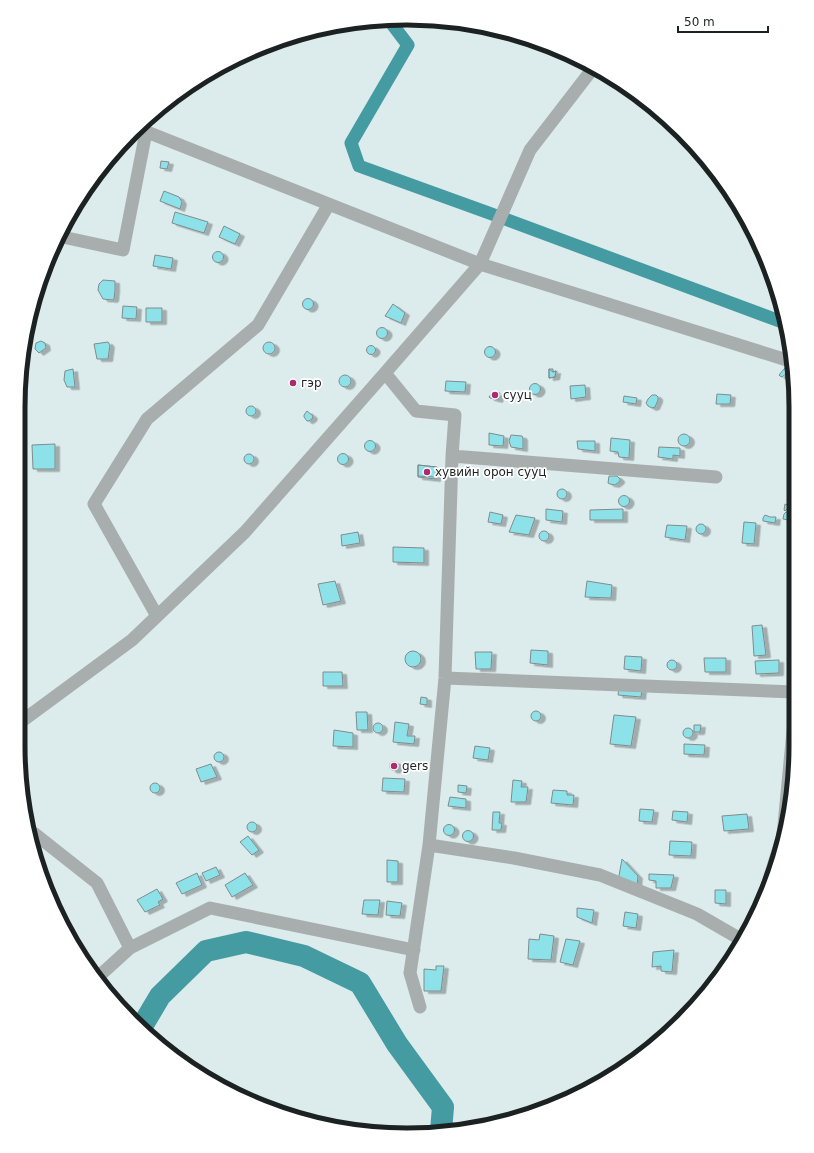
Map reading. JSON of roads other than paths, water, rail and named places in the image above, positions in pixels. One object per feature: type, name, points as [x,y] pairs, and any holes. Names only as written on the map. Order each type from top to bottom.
[{"type":"street","points":[[25,719],[132,640],[245,532],[385,373],[480,264],[530,150],[590,72]]},
{"type":"street","points":[[143,131],[480,264],[786,360]]},
{"type":"street","points":[[64,237],[123,250],[140,134]]},
{"type":"street","points":[[157,616],[94,504],[147,419],[258,325],[329,204]]},
{"type":"street","points":[[385,373],[416,411],[455,415],[452,456],[445,678],[429,845],[410,973],[420,1007]]},
{"type":"street","points":[[452,456],[716,477]]},
{"type":"street","points":[[445,678],[789,692]]},
{"type":"street","points":[[35,834],[97,883],[130,948]]},
{"type":"street","points":[[429,845],[514,858],[600,875],[697,914],[738,938]]},
{"type":"street","points":[[101,975],[130,948],[210,908],[414,950]]},
{"type":"waterway","points":[[393,26],[408,45],[351,143],[359,166],[779,321]]},
{"type":"waterway","points":[[144,1023],[160,996],[206,951],[246,942],[304,956],[360,983],[397,1044],[443,1107],[441,1126]]},
{"type":"place","name":"гэр","points":[[293,383]]},
{"type":"place","name":"сууц","points":[[495,395]]},
{"type":"place","name":"хувийн орон сууц","points":[[427,472]]},
{"type":"place","name":"gers","points":[[394,766]]}]
